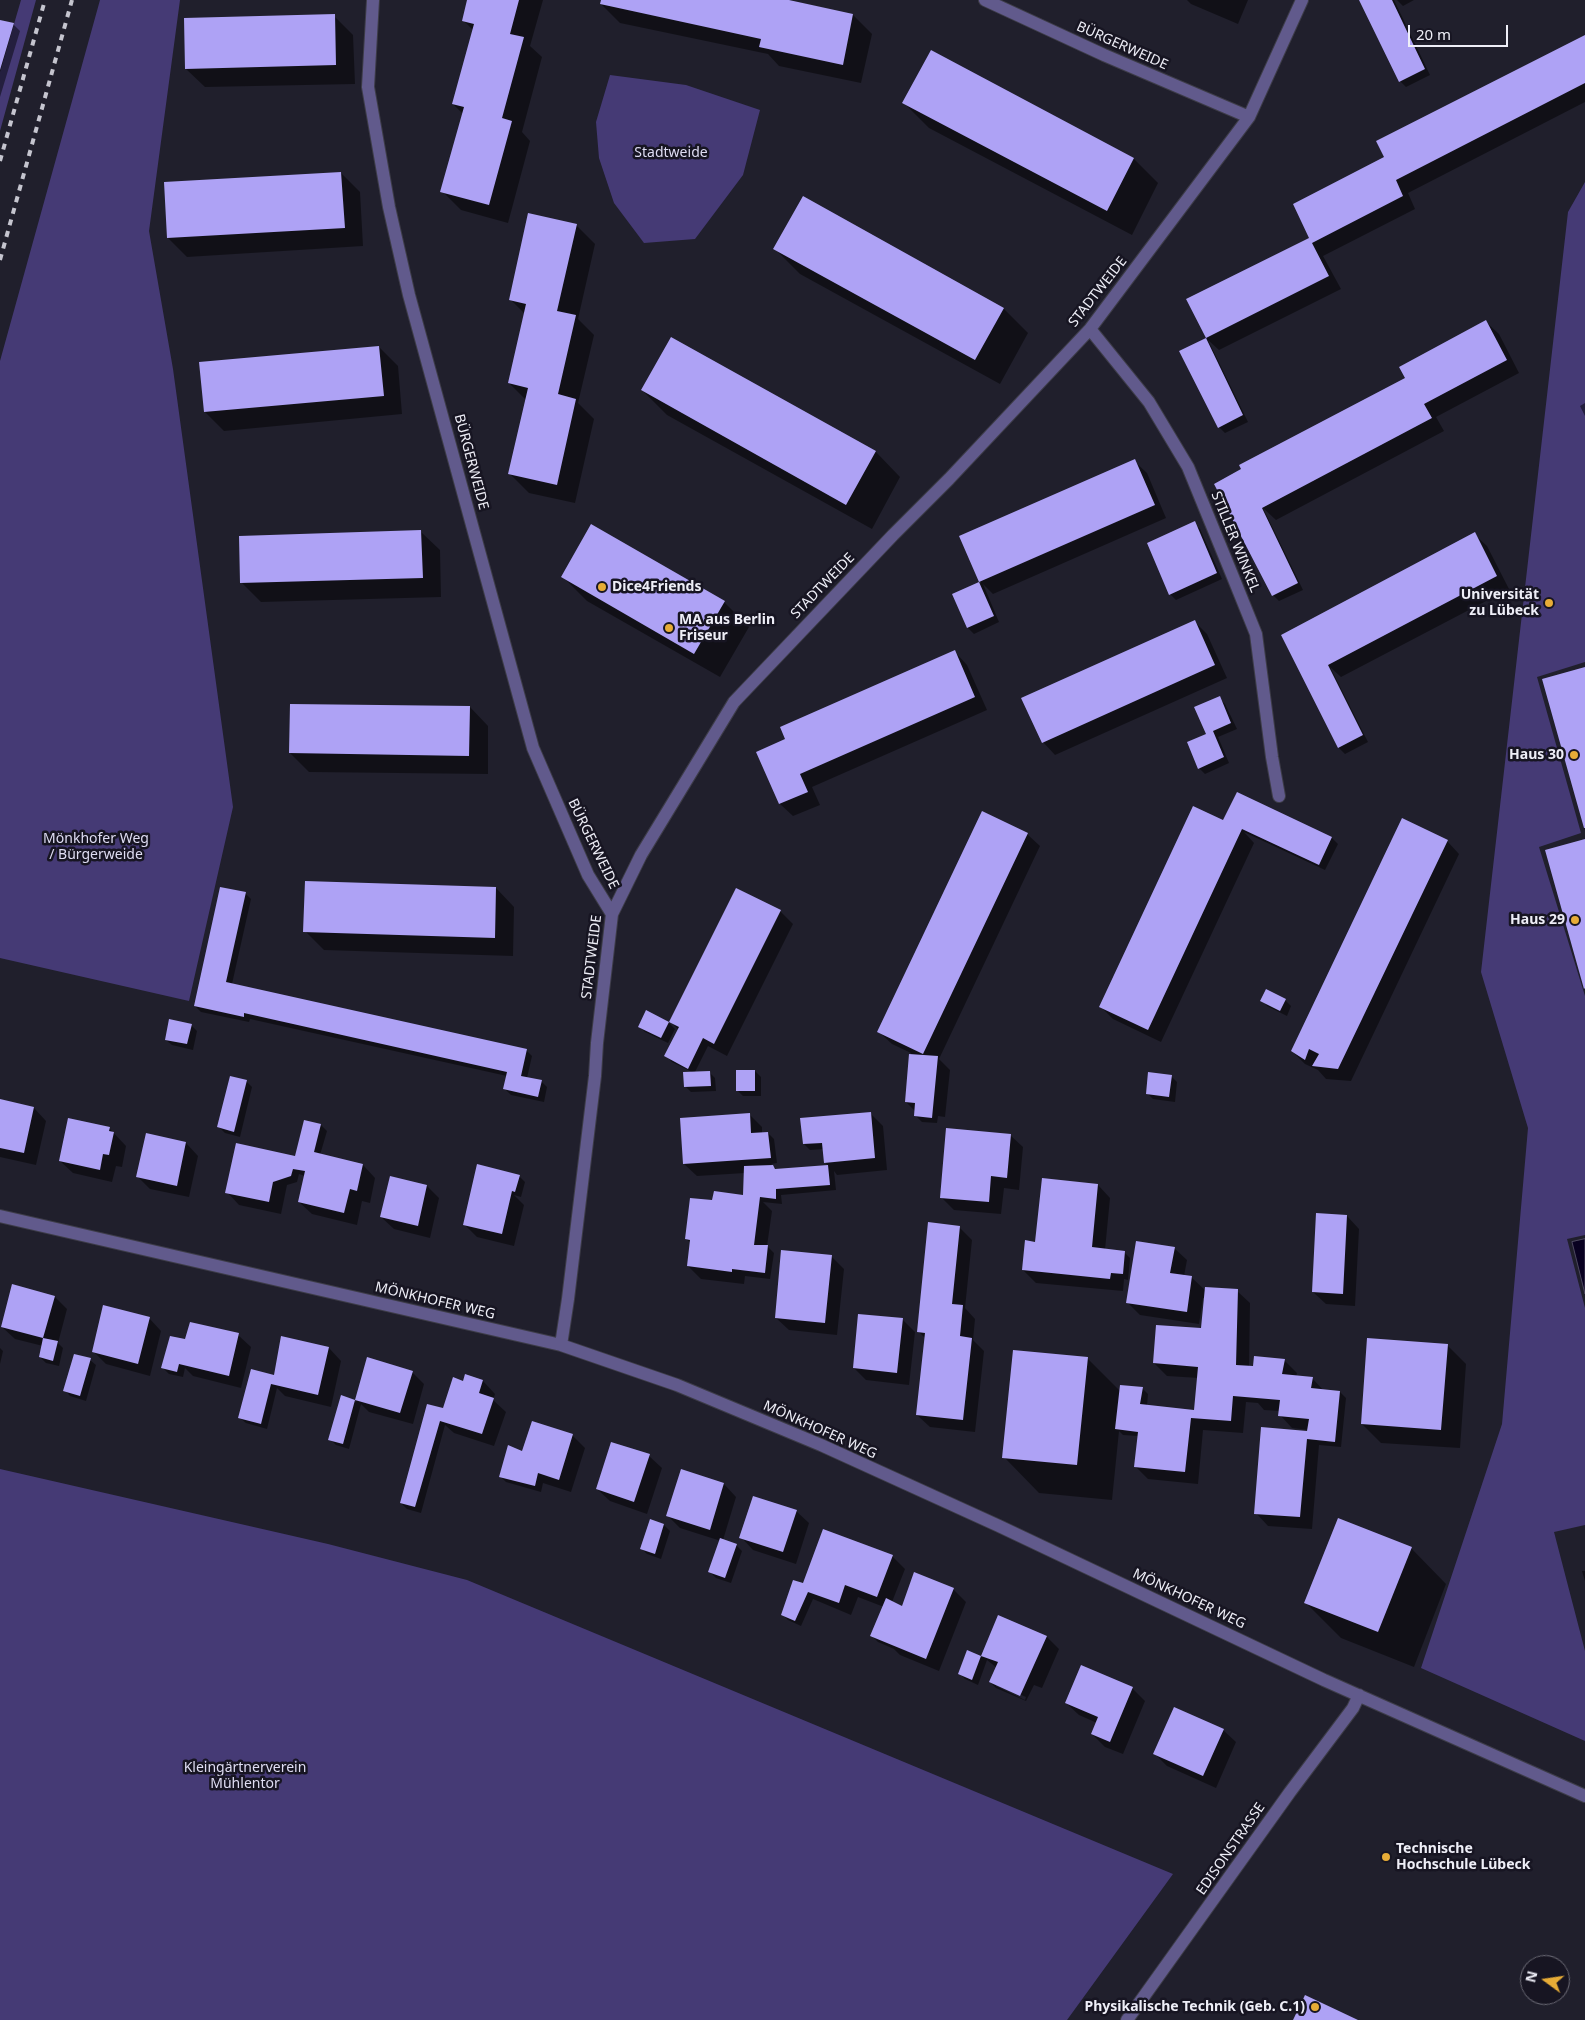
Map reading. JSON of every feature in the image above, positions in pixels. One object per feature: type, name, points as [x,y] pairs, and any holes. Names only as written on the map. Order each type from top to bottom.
[{"type":"street","name":"BÜRGERWEIDE","points":[[374,0],[368,86],[388,207],[409,295],[533,748],[588,875],[612,914]]},
{"type":"street","name":"BÜRGERWEIDE","points":[[985,0],[1104,55],[1248,117]]},
{"type":"street","name":"STADTWEIDE","points":[[561,1345],[570,1289],[612,914],[641,855],[734,702],[893,534],[949,479],[1090,329],[1248,117],[1302,0]]},
{"type":"street","name":"STILLER WINKEL","points":[[1090,329],[1149,402],[1188,467],[1256,634],[1272,757],[1280,796]]},
{"type":"street","name":"MÖNKHOFER WEG","points":[[0,1216],[561,1345],[677,1385],[821,1446],[999,1526],[1359,1695],[1585,1796]]},
{"type":"street","name":"EDISONSTRASSE","points":[[1127,2020],[1290,1792],[1353,1708],[1359,1695]]},
{"type":"green space","points":[[21,0],[36,0],[0,131],[0,72]]},
{"type":"green space","name":"Mönkhofer Weg / Bürgerweide","points":[[100,0],[180,0],[149,231],[173,369],[233,807],[189,1001],[0,958],[0,361]]},
{"type":"green space","name":"Stadtweide","points":[[610,75],[686,85],[760,110],[743,175],[695,239],[644,243],[614,203],[599,158],[596,122]]},
{"type":"green space","name":"Universität zu Lübeck","points":[[1585,182],[1585,662],[1537,677],[1581,833],[1539,847],[1585,996],[1585,1235],[1567,1239],[1585,1308],[1585,1525],[1554,1532],[1585,1651],[1585,1741],[1421,1668],[1502,1424],[1528,1128],[1481,972],[1568,212]]},
{"type":"green space","name":"Kleingärtnerverein Mühlentor","points":[[0,1469],[328,1544],[467,1580],[1173,1874],[1067,2020],[0,2020]]},
{"type":"shaded area","points":[[1585,1239],[1585,1294],[1572,1242]]},
{"type":"building","points":[[467,0],[519,0],[510,34],[524,37],[502,118],[512,121],[489,205],[440,192],[464,107],[452,104],[474,24],[462,21]]},
{"type":"building","points":[[601,0],[789,0],[853,14],[843,65],[759,47],[761,39],[600,4]]},
{"type":"building","points":[[1359,0],[1392,0],[1425,69],[1399,82]]},
{"type":"building","points":[[335,14],[336,65],[185,69],[184,18]]},
{"type":"building","points":[[0,20],[14,23],[0,70]]},
{"type":"building","points":[[1585,35],[1585,83],[1396,180],[1403,196],[1312,243],[1329,276],[1206,338],[1186,299],[1309,238],[1293,204],[1384,157],[1376,141]]},
{"type":"building","points":[[931,50],[1134,158],[1107,211],[902,103]]},
{"type":"building","points":[[341,172],[345,228],[167,238],[164,182]]},
{"type":"building","points":[[803,196],[1004,308],[975,360],[773,249]]},
{"type":"building","points":[[528,213],[577,224],[557,311],[576,315],[558,394],[576,399],[557,485],[508,474],[528,388],[508,383],[526,304],[509,300]]},
{"type":"building","points":[[1486,320],[1507,360],[1424,404],[1432,418],[1262,508],[1298,583],[1272,596],[1214,484],[1241,469],[1239,465],[1405,378],[1399,367]]},
{"type":"building","points":[[671,337],[876,451],[846,505],[641,390]]},
{"type":"building","points":[[1206,338],[1243,415],[1218,428],[1179,351]]},
{"type":"building","points":[[379,346],[384,396],[204,412],[199,362]]},
{"type":"building","points":[[1135,459],[1155,505],[979,582],[959,536]]},
{"type":"building","points":[[1195,521],[1217,573],[1169,595],[1147,543]]},
{"type":"building","points":[[591,524],[725,601],[694,654],[561,577]]},
{"type":"building","points":[[421,530],[423,578],[240,583],[239,536]]},
{"type":"building","points":[[1475,532],[1497,576],[1328,665],[1363,735],[1338,748],[1281,635]]},
{"type":"building","points":[[979,582],[994,616],[967,628],[952,594]]},
{"type":"building","points":[[1195,620],[1215,665],[1042,743],[1021,698]]},
{"type":"building","points":[[955,650],[975,697],[800,774],[808,792],[779,804],[756,752],[785,739],[780,727]]},
{"type":"building","name":"Haus 30","points":[[1585,667],[1585,828],[1584,828],[1542,679]]},
{"type":"building","points":[[1220,696],[1231,723],[1213,731],[1224,757],[1198,769],[1187,742],[1206,734],[1194,707]]},
{"type":"building","points":[[290,704],[470,706],[469,756],[289,753]]},
{"type":"building","points":[[1237,792],[1332,837],[1319,865],[1242,829],[1148,1030],[1099,1007],[1193,806],[1223,820]]},
{"type":"building","points":[[982,811],[1028,833],[923,1054],[877,1032]]},
{"type":"building","points":[[1402,818],[1448,840],[1338,1069],[1312,1066],[1319,1054],[1309,1049],[1305,1060],[1291,1051]]},
{"type":"building","name":"Haus 29","points":[[1585,839],[1585,988],[1584,989],[1545,850]]},
{"type":"building","points":[[305,881],[496,887],[495,938],[303,932]]},
{"type":"building","points":[[220,887],[246,892],[226,982],[527,1049],[521,1076],[542,1080],[538,1097],[503,1089],[507,1072],[244,1013],[244,1017],[194,1006]]},
{"type":"building","points":[[736,888],[781,910],[714,1044],[703,1038],[688,1069],[664,1056],[679,1027],[669,1022]]},
{"type":"building","points":[[1266,989],[1286,999],[1280,1011],[1260,1001]]},
{"type":"building","points":[[646,1010],[669,1022],[661,1038],[638,1027]]},
{"type":"building","points":[[169,1019],[192,1024],[187,1044],[165,1040]]},
{"type":"building","points":[[909,1054],[938,1056],[932,1118],[914,1116],[915,1103],[905,1102]]},
{"type":"building","points":[[736,1070],[755,1070],[755,1091],[736,1091]]},
{"type":"building","points":[[710,1071],[711,1086],[684,1087],[683,1072]]},
{"type":"building","points":[[1148,1072],[1172,1075],[1169,1097],[1146,1094]]},
{"type":"building","points":[[230,1076],[247,1080],[234,1132],[217,1127]]},
{"type":"building","points":[[0,1099],[34,1107],[24,1153],[0,1148]]},
{"type":"building","points":[[871,1112],[875,1158],[824,1163],[822,1143],[803,1144],[800,1118]]},
{"type":"building","points":[[750,1113],[751,1133],[768,1132],[771,1158],[683,1164],[680,1118]]},
{"type":"building","points":[[68,1118],[110,1127],[109,1131],[114,1132],[109,1155],[103,1154],[100,1170],[59,1161]]},
{"type":"building","points":[[304,1120],[321,1124],[314,1152],[363,1164],[357,1191],[350,1189],[344,1213],[298,1202],[305,1171],[293,1169],[291,1176],[273,1182],[269,1202],[225,1193],[236,1143],[295,1156]]},
{"type":"building","points":[[946,1128],[1011,1134],[1007,1178],[991,1176],[989,1202],[940,1198]]},
{"type":"building","points":[[146,1133],[186,1142],[177,1186],[136,1177]]},
{"type":"building","points":[[477,1164],[520,1175],[515,1192],[512,1191],[502,1234],[463,1225]]},
{"type":"building","points":[[773,1165],[775,1169],[828,1165],[830,1185],[776,1189],[776,1199],[760,1197],[754,1245],[768,1245],[765,1273],[732,1269],[732,1272],[687,1266],[690,1240],[685,1239],[690,1198],[712,1200],[714,1191],[743,1195],[744,1166]]},
{"type":"building","points":[[390,1176],[427,1185],[418,1226],[380,1217]]},
{"type":"building","points":[[1042,1178],[1098,1184],[1092,1247],[1125,1251],[1123,1274],[1111,1273],[1110,1279],[1022,1270],[1025,1240],[1035,1242]]},
{"type":"building","points":[[1316,1213],[1347,1215],[1343,1294],[1312,1292]]},
{"type":"building","points":[[928,1222],[960,1226],[952,1304],[963,1305],[960,1336],[972,1338],[963,1420],[916,1415],[925,1333],[917,1332]]},
{"type":"building","points":[[1136,1241],[1175,1247],[1170,1273],[1192,1276],[1187,1312],[1126,1303]]},
{"type":"building","points":[[781,1250],[832,1255],[825,1323],[775,1318]]},
{"type":"building","points":[[12,1284],[55,1296],[43,1338],[1,1327]]},
{"type":"building","points":[[1205,1287],[1238,1289],[1236,1365],[1253,1366],[1254,1356],[1285,1359],[1282,1374],[1313,1377],[1311,1388],[1340,1391],[1335,1442],[1307,1439],[1300,1517],[1254,1514],[1261,1427],[1307,1431],[1309,1419],[1278,1416],[1280,1400],[1233,1396],[1231,1421],[1191,1418],[1185,1472],[1134,1467],[1138,1432],[1115,1429],[1120,1385],[1143,1387],[1140,1404],[1194,1410],[1198,1367],[1153,1363],[1156,1325],[1201,1328]]},
{"type":"building","points":[[103,1305],[150,1317],[138,1364],[92,1352]]},
{"type":"building","points":[[858,1314],[903,1318],[897,1373],[853,1368]]},
{"type":"building","points":[[190,1322],[239,1333],[229,1376],[179,1364],[177,1372],[161,1368],[170,1336],[185,1339]]},
{"type":"building","points":[[281,1336],[329,1347],[318,1395],[271,1384],[261,1424],[238,1418],[251,1369],[274,1375]]},
{"type":"building","points":[[43,1338],[58,1341],[53,1361],[39,1357]]},
{"type":"building","points":[[1367,1338],[1448,1344],[1441,1430],[1361,1424]]},
{"type":"building","points":[[1013,1350],[1088,1357],[1077,1465],[1002,1458]]},
{"type":"building","points":[[74,1354],[91,1358],[80,1396],[63,1391]]},
{"type":"building","points":[[367,1357],[413,1371],[400,1413],[355,1400]]},
{"type":"building","points":[[465,1374],[483,1380],[479,1393],[494,1398],[482,1434],[440,1421],[415,1507],[400,1503],[427,1404],[443,1408],[453,1377],[463,1381]]},
{"type":"building","points":[[341,1395],[355,1400],[343,1444],[328,1440]]},
{"type":"building","points":[[532,1421],[573,1434],[559,1480],[538,1473],[535,1486],[499,1477],[508,1445],[522,1451]]},
{"type":"building","points":[[611,1442],[650,1454],[634,1502],[596,1489]]},
{"type":"building","points":[[681,1469],[724,1483],[710,1530],[666,1516]]},
{"type":"building","points":[[753,1496],[797,1510],[783,1552],[739,1538]]},
{"type":"building","points":[[1338,1518],[1412,1547],[1378,1632],[1304,1603]]},
{"type":"building","points":[[650,1519],[664,1524],[655,1554],[640,1549]]},
{"type":"building","points":[[823,1529],[893,1555],[877,1597],[845,1585],[839,1603],[808,1592],[795,1621],[781,1615],[793,1580],[803,1583]]},
{"type":"building","points":[[720,1538],[737,1544],[725,1578],[708,1572]]},
{"type":"building","points":[[914,1572],[954,1588],[926,1659],[870,1636],[886,1598],[902,1606]]},
{"type":"building","points":[[998,1615],[1047,1636],[1020,1696],[989,1682],[998,1662],[981,1656]]},
{"type":"building","points":[[967,1650],[981,1656],[972,1680],[958,1674]]},
{"type":"building","points":[[1081,1665],[1133,1687],[1110,1742],[1091,1734],[1098,1717],[1065,1703]]},
{"type":"building","points":[[1174,1707],[1224,1729],[1203,1776],[1153,1754]]},
{"type":"building","name":"Physikalische Technik (Geb. C.1)","points":[[1305,1995],[1358,2020],[1293,2020]]},
{"type":"railway","points":[[0,161],[45,0]]},
{"type":"railway","points":[[0,260],[72,0]]},
{"type":"place","name":"Dice4Friends","points":[[602,587]]},
{"type":"place","name":"Universität zu Lübeck","points":[[1549,603]]},
{"type":"place","name":"MA aus Berlin Friseur","points":[[669,628]]},
{"type":"place","name":"Haus 30","points":[[1574,755]]},
{"type":"place","name":"Haus 29","points":[[1575,920]]},
{"type":"place","name":"Technische Hochschule Lübeck","points":[[1386,1857]]},
{"type":"place","name":"Physikalische Technik (Geb. C.1)","points":[[1315,2007]]}]
